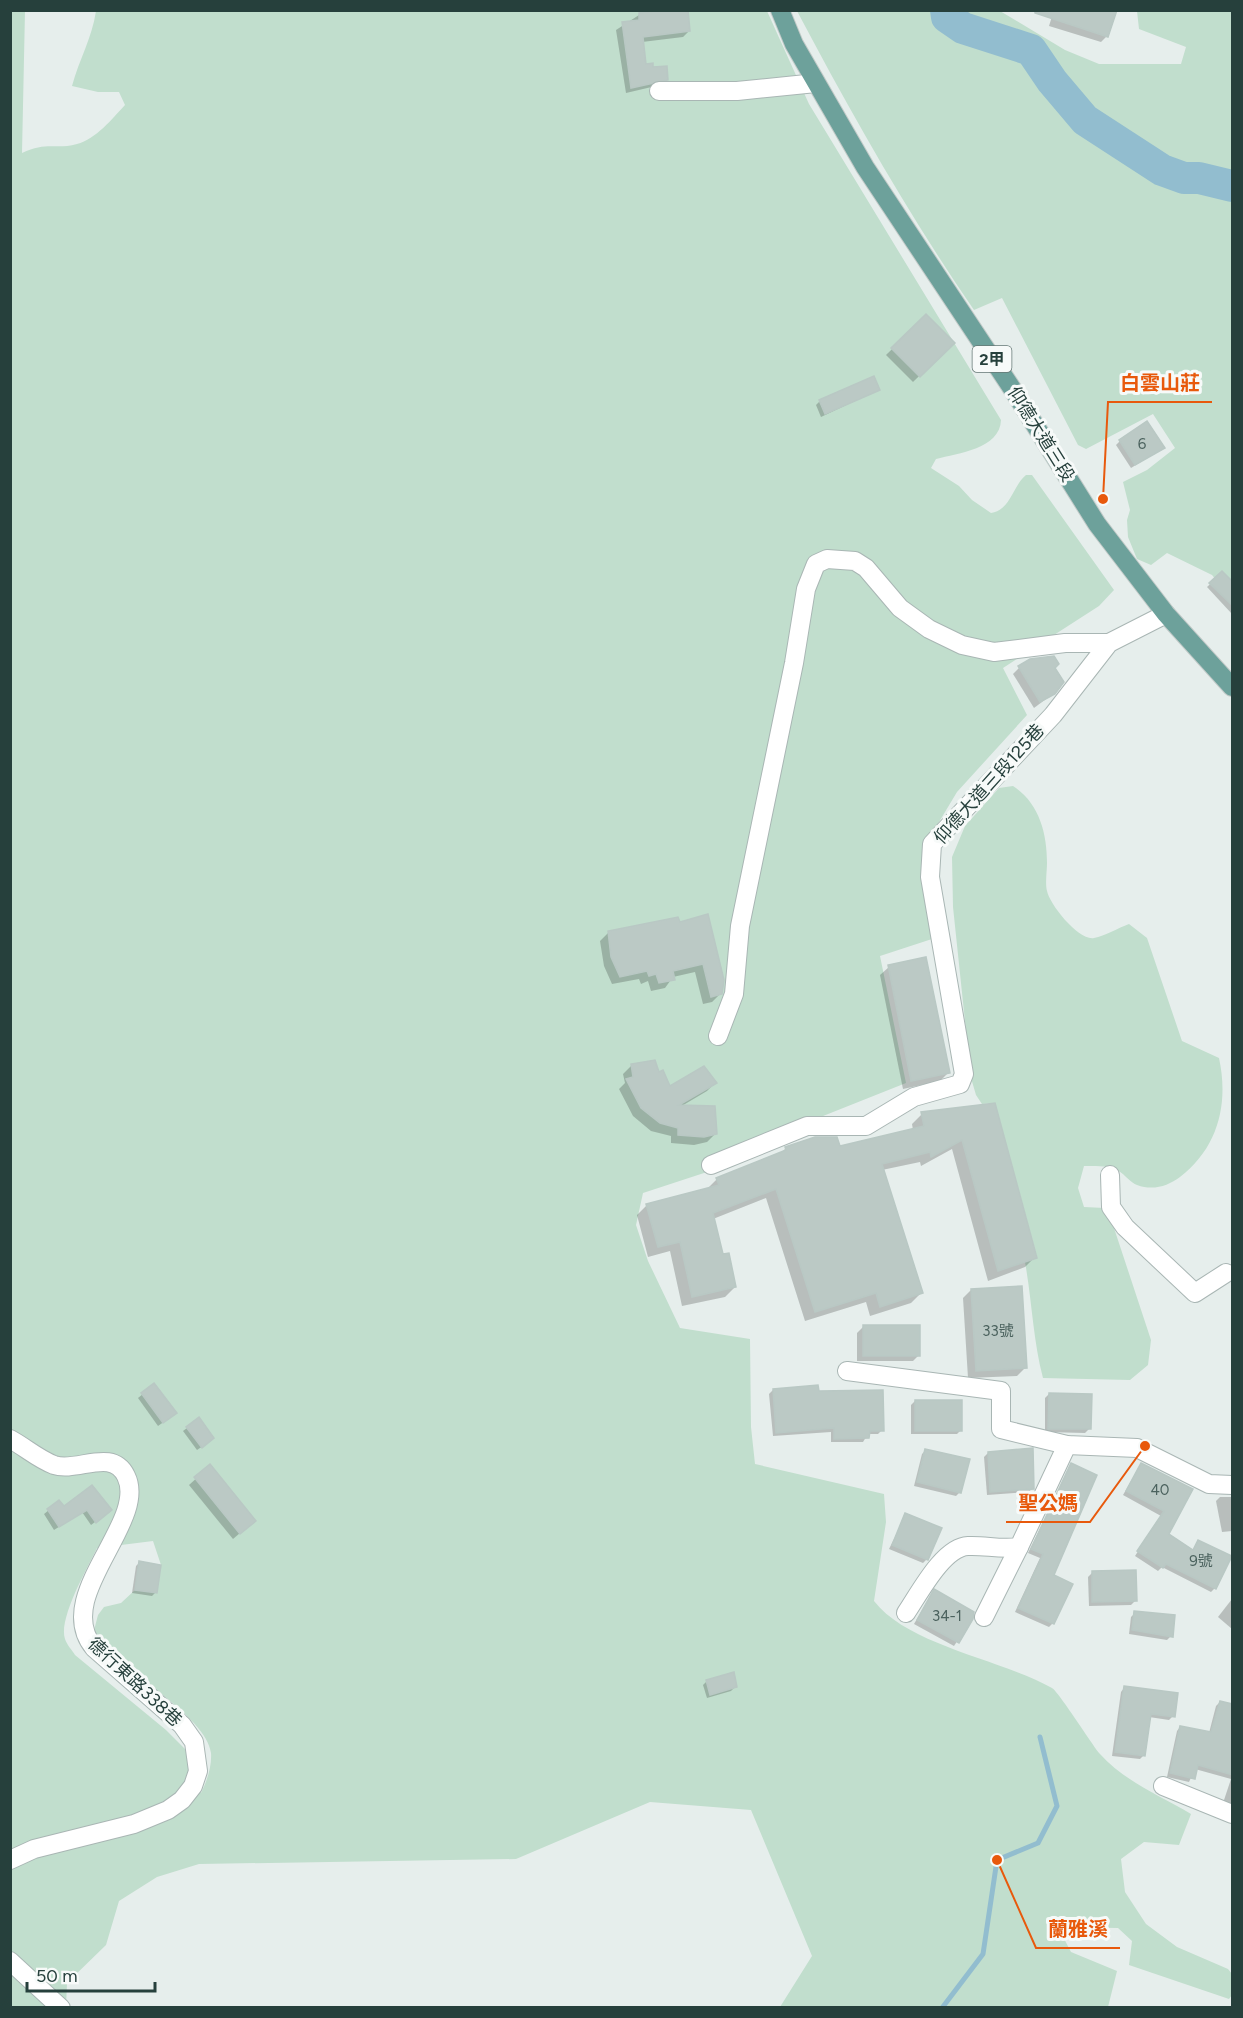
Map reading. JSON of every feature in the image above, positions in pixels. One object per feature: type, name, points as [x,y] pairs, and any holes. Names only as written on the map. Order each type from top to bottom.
[{"type":"main road","name":"仰德大道三段","points":[[780,10],[794,44],[865,167],[1013,390],[1097,524],[1166,614],[1233,687]]},
{"type":"street","points":[[659,91],[737,91],[816,83]]},
{"type":"street","points":[[718,1036],[734,994],[740,926],[794,663],[806,589],[816,564],[827,559],[855,561],[866,568],[900,608],[929,629],[962,645],[994,652],[1065,643],[1109,644]]},
{"type":"street","name":"仰德大道三段125巷","points":[[711,1165],[807,1126],[866,1126],[914,1097],[960,1084],[964,1074],[930,877],[932,844],[1053,715],[1109,644],[1166,614]]},
{"type":"street","points":[[1110,1175],[1112,1207],[1125,1227],[1196,1293],[1230,1276]]},
{"type":"street","points":[[847,1371],[1000,1391],[1001,1429],[1068,1445],[1137,1448],[1209,1484],[1233,1485]]},
{"type":"street","name":"德行東路338巷","points":[[10,1439],[56,1466],[69,1468],[110,1462],[120,1468],[127,1477],[129,1488],[125,1512],[88,1594],[82,1610],[82,1626],[86,1638],[94,1648],[182,1725],[194,1742],[198,1771],[193,1786],[182,1800],[168,1810],[134,1824],[34,1849],[10,1860]]},
{"type":"street","points":[[984,1617],[1068,1445]]},
{"type":"street","points":[[906,1613],[942,1560],[965,1546],[1005,1549],[1019,1547]]},
{"type":"street","points":[[1163,1786],[1233,1814]]},
{"type":"street","points":[[10,1961],[61,2007]]},
{"type":"green space","points":[[11,11],[25,11],[22,153],[38,147],[70,146],[91,138],[125,105],[119,92],[98,92],[72,86],[92,30],[96,11],[767,11],[809,104],[1001,420],[999,430],[986,444],[966,452],[936,459],[931,468],[959,486],[972,500],[991,513],[1003,507],[1026,475],[1032,475],[1114,590],[1099,606],[1003,668],[1027,715],[957,792],[924,847],[935,938],[880,956],[906,1083],[808,1122],[704,1173],[643,1193],[636,1225],[648,1261],[680,1328],[750,1339],[751,1427],[755,1464],[884,1494],[886,1522],[874,1601],[909,1630],[932,1641],[1008,1668],[1052,1688],[1100,1754],[1110,1764],[1131,1780],[1191,1814],[1179,1845],[1144,1842],[1121,1859],[1125,1892],[1146,1924],[1177,1947],[1228,1969],[1232,1974],[1232,1995],[1229,1999],[1129,1965],[1132,1941],[1118,1928],[1058,1927],[1071,1952],[1117,1971],[1108,2007],[780,2007],[812,1956],[751,1810],[650,1802],[516,1859],[199,1864],[157,1877],[119,1901],[106,1945],[67,1983],[66,2007],[11,2008]],"holes":[[[153,1541],[161,1565],[157,1593],[135,1590],[121,1603],[104,1607],[98,1615],[92,1638],[178,1708],[194,1723],[206,1739],[211,1753],[211,1763],[201,1793],[193,1780],[187,1751],[166,1730],[75,1655],[65,1639],[64,1630],[70,1606],[97,1548]]]},
{"type":"green space","points":[[797,11],[1000,11],[1065,50],[1099,64],[1181,64],[1186,47],[1139,29],[1137,11],[1232,11],[1232,599],[1212,575],[1167,553],[1151,565],[1137,559],[1128,537],[1127,520],[1130,510],[1123,482],[1147,470],[1175,448],[1153,414],[1086,449],[1078,445],[1002,298],[974,310],[881,163]]},
{"type":"green space","points":[[1013,786],[1029,801],[1040,820],[1047,852],[1047,891],[1059,913],[1073,928],[1088,937],[1098,937],[1129,924],[1147,938],[1182,1041],[1219,1058],[1222,1092],[1218,1124],[1204,1153],[1180,1177],[1165,1185],[1149,1188],[1135,1184],[1112,1168],[1084,1166],[1078,1188],[1084,1207],[1105,1208],[1113,1225],[1151,1340],[1148,1365],[1130,1380],[1043,1378],[1025,1262],[1037,1257],[995,1103],[982,1104],[976,1095],[971,1078],[953,907],[952,857],[965,826],[999,788]]},
{"type":"building","points":[[688,10],[690,31],[643,37],[646,64],[653,63],[653,67],[667,66],[668,80],[631,88],[622,22],[639,20],[639,13]]},
{"type":"building","points":[[1035,10],[1117,10],[1108,37],[1035,13]]},
{"type":"building","points":[[926,314],[955,343],[920,377],[891,348]]},
{"type":"building","points":[[874,376],[880,390],[825,414],[819,400]]},
{"type":"building","points":[[1147,421],[1165,448],[1135,465],[1119,440]]},
{"type":"building","points":[[1222,571],[1233,582],[1233,606],[1209,583]]},
{"type":"building","points":[[1054,656],[1059,664],[1055,668],[1064,682],[1055,694],[1040,702],[1018,666],[1030,659]]},
{"type":"building","points":[[708,914],[724,980],[722,994],[711,997],[703,964],[673,971],[675,980],[659,983],[656,974],[649,976],[647,971],[620,977],[611,957],[608,931],[678,917],[680,922]]},
{"type":"building","points":[[926,957],[950,1073],[911,1081],[888,965]]},
{"type":"building","points":[[655,1060],[659,1072],[663,1070],[670,1086],[704,1066],[717,1083],[679,1105],[715,1106],[717,1134],[704,1137],[678,1135],[678,1128],[660,1123],[641,1108],[626,1079],[633,1077],[631,1064]]},
{"type":"building","points":[[995,1103],[1037,1258],[998,1271],[962,1140],[931,1157],[930,1152],[882,1164],[923,1293],[880,1307],[876,1293],[815,1312],[776,1189],[713,1213],[723,1254],[729,1253],[736,1287],[692,1297],[680,1242],[658,1247],[646,1204],[719,1185],[716,1178],[786,1150],[785,1147],[815,1137],[837,1137],[840,1146],[924,1126],[921,1112]]},
{"type":"building","points":[[1022,1286],[1027,1368],[976,1371],[971,1289]]},
{"type":"building","points":[[863,1325],[920,1325],[920,1356],[863,1356]]},
{"type":"building","points":[[154,1383],[177,1413],[163,1423],[141,1393]]},
{"type":"building","points":[[818,1385],[819,1391],[883,1390],[884,1431],[870,1431],[869,1438],[834,1439],[834,1428],[776,1433],[773,1389]]},
{"type":"building","points":[[1049,1393],[1092,1394],[1091,1429],[1048,1429]]},
{"type":"building","points":[[915,1400],[962,1400],[962,1431],[915,1431]]},
{"type":"building","points":[[199,1417],[214,1438],[202,1448],[186,1427]]},
{"type":"building","points":[[1033,1448],[1034,1489],[990,1492],[988,1452]]},
{"type":"building","points":[[925,1449],[970,1459],[961,1493],[917,1482]]},
{"type":"building","points":[[1071,1463],[1097,1475],[1054,1575],[1073,1584],[1054,1624],[1018,1608],[1043,1554],[1031,1549]]},
{"type":"building","points":[[1141,1463],[1193,1489],[1169,1534],[1193,1550],[1198,1540],[1232,1556],[1216,1589],[1166,1564],[1163,1568],[1137,1551],[1164,1511],[1126,1491]]},
{"type":"building","points":[[210,1464],[256,1521],[240,1534],[194,1477]]},
{"type":"building","points":[[92,1485],[112,1510],[96,1523],[87,1510],[59,1527],[47,1509],[59,1500],[64,1506]]},
{"type":"building","points":[[905,1513],[942,1528],[928,1560],[892,1545]]},
{"type":"building","points":[[139,1561],[161,1565],[157,1593],[135,1590]]},
{"type":"building","points":[[1136,1570],[1137,1601],[1092,1602],[1092,1571]]},
{"type":"building","points":[[934,1589],[974,1612],[973,1619],[959,1643],[917,1620]]},
{"type":"building","points":[[1134,1611],[1175,1615],[1173,1637],[1132,1630]]},
{"type":"building","points":[[734,1672],[737,1687],[710,1695],[706,1680]]},
{"type":"building","points":[[1124,1686],[1178,1693],[1175,1717],[1151,1714],[1145,1756],[1115,1752]]},
{"type":"building","points":[[1220,1701],[1233,1704],[1233,1775],[1198,1765],[1195,1779],[1170,1773],[1180,1726],[1211,1732]]},
{"type":"waterway","points":[[946,10],[947,17],[963,28],[1031,50],[1052,81],[1085,120],[1162,170],[1184,178],[1199,178],[1232,186]]},
{"type":"waterway","points":[[942,2008],[983,1954],[997,1860],[1038,1843],[1057,1806],[1040,1737]]},
{"type":"place","name":"白雲山莊","points":[[1103,499]]},
{"type":"place","name":"聖公媽","points":[[1145,1446]]},
{"type":"place","name":"蘭雅溪","points":[[997,1860]]}]
